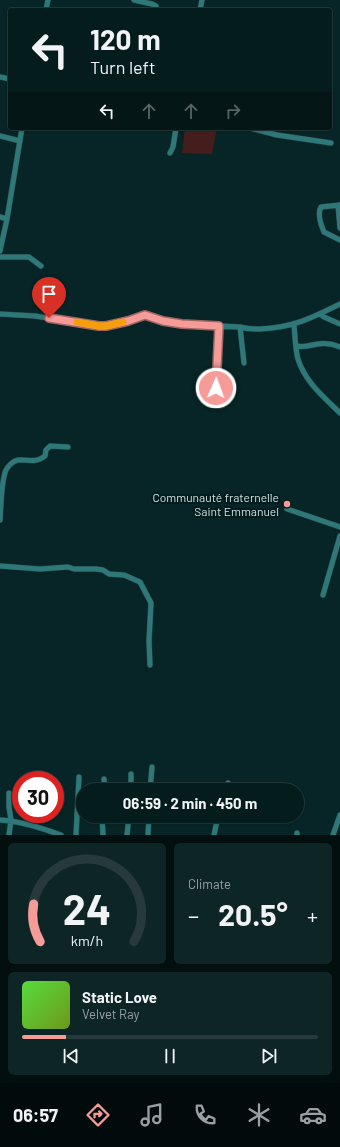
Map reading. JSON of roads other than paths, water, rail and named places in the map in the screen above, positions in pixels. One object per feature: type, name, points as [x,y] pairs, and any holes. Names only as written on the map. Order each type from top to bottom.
[{"type":"street","points":[[134,0],[152,4],[156,8]]},
{"type":"street","points":[[0,251],[7,219],[22,130]]},
{"type":"street","points":[[170,153],[173,147],[176,130]]},
{"type":"street","points":[[258,130],[277,135],[331,143]]},
{"type":"street","points":[[0,136],[20,141]]},
{"type":"street","points":[[340,228],[339,205],[321,207],[319,210],[324,232],[340,240]]},
{"type":"street","points":[[0,217],[7,219]]},
{"type":"street","points":[[0,257],[30,257],[41,266]]},
{"type":"street","points":[[0,314],[35,316],[99,326],[128,321],[145,315],[163,321],[182,324],[240,327],[248,329],[269,328],[294,324],[340,304]]},
{"type":"street","points":[[320,314],[340,324]]},
{"type":"street","points":[[294,324],[298,359],[306,377],[318,393],[326,398],[340,414]]},
{"type":"street","points":[[216,388],[219,326]]},
{"type":"street","points":[[240,327],[244,364]]},
{"type":"street","points":[[296,346],[302,347],[326,343],[340,347]]},
{"type":"street","points":[[0,520],[1,490],[6,470],[12,462],[18,460],[29,462],[42,459],[45,456],[46,450],[50,446],[68,447]]},
{"type":"street","points":[[287,509],[340,527]]},
{"type":"street","points":[[323,595],[340,536]]},
{"type":"street","points":[[0,566],[40,569],[68,567],[96,569],[103,570],[110,574],[124,575],[140,582],[151,603],[149,641],[150,666]]},
{"type":"street","points":[[151,783],[152,767]]},
{"type":"street","points":[[131,774],[131,783]]},
{"type":"street","points":[[76,835],[79,777]]},
{"type":"street","points":[[104,779],[104,783]]},
{"type":"street","points":[[9,793],[11,820],[9,835]]},
{"type":"street","points":[[333,835],[340,814]]},
{"type":"street","points":[[0,820],[11,820],[61,835]]},
{"type":"street","points":[[102,823],[102,835]]},
{"type":"street","points":[[127,835],[128,823]]},
{"type":"street","points":[[148,835],[149,823]]},
{"type":"street","points":[[214,835],[217,823]]},
{"type":"place","name":"Communauté fraternelle Saint Emmanuel","points":[[287,504]]}]
